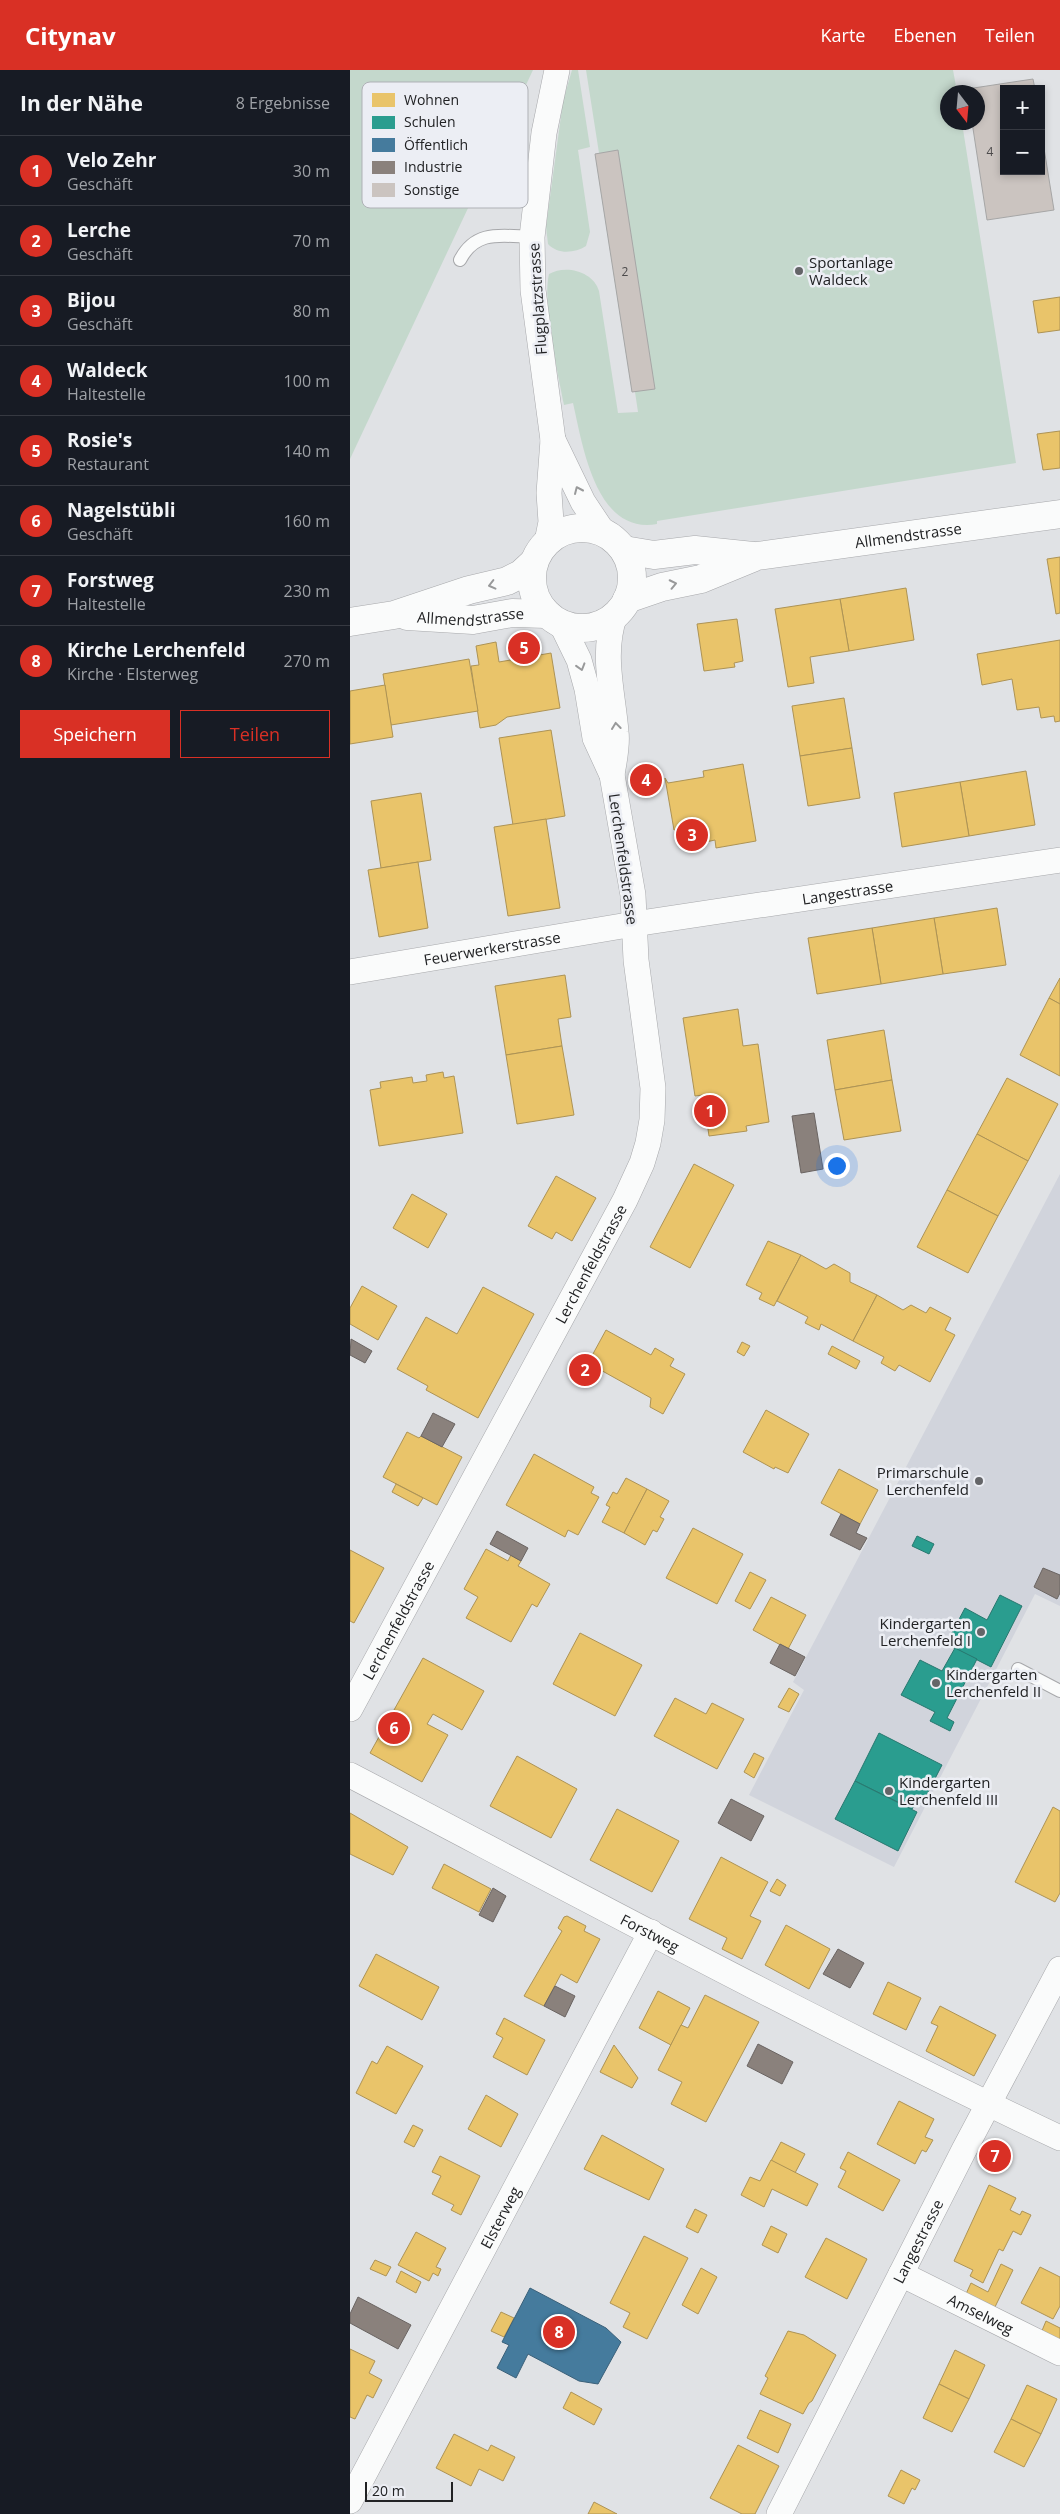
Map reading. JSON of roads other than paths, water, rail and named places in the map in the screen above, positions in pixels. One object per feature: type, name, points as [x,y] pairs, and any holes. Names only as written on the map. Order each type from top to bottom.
[{"type":"main road","name":"Allmendstrasse","points":[[624,550],[654,555],[695,550],[757,556],[1060,514]]},
{"type":"main road","points":[[588,528],[603,532],[624,550],[628,559],[632,585],[621,607],[602,624],[592,627],[574,627],[554,618],[539,602],[534,589],[540,552],[566,532],[588,528]]},
{"type":"main road","name":"Allmendstrasse","points":[[350,622],[394,615],[469,590],[507,581],[521,574],[540,552]]},
{"type":"main road","name":"Allmendstrasse","points":[[621,607],[662,587],[701,579],[757,556]]},
{"type":"main road","name":"Allmendstrasse","points":[[394,615],[473,620],[512,614],[554,618]]},
{"type":"street","name":"Flugplatzstrasse","points":[[540,552],[551,522],[549,494],[553,440],[533,290],[532,237],[544,133],[557,70]]},
{"type":"street","name":"Flugplatzstrasse","points":[[553,440],[583,502],[603,532]]},
{"type":"street","name":"Lerchenfeldstrasse","points":[[612,775],[617,734],[610,688],[609,650],[621,607]]},
{"type":"street","name":"Lerchenfeldstrasse","points":[[350,1709],[621,1208],[642,1164],[652,1120],[653,1088],[636,960],[633,895],[612,775],[595,738],[587,689],[579,660],[554,618]]},
{"type":"street","name":"Langestrasse","points":[[634,924],[1060,860]]},
{"type":"street","name":"Feuerwerkerstrasse","points":[[350,972],[634,924]]},
{"type":"street","name":"Forstweg","points":[[350,1775],[650,1932],[988,2104],[1060,2138]]},
{"type":"street","name":"Elsterweg","points":[[350,2501],[650,1932]]},
{"type":"street","name":"Langestrasse","points":[[779,2514],[988,2104],[1060,1969]]},
{"type":"street","name":"Amselweg","points":[[901,2274],[1060,2353]]},
{"type":"lane","points":[[460,260],[472,243],[483,238],[496,236],[532,237]]},
{"type":"lane","points":[[1018,1669],[1060,1691]]},
{"type":"place","name":"Sportanlage Waldeck","points":[[799,271]]},
{"type":"place","name":"Rosie's","points":[[524,648]]},
{"type":"place","name":"Waldeck","points":[[646,780]]},
{"type":"place","name":"Bijou","points":[[692,835]]},
{"type":"place","name":"Velo Zehr","points":[[710,1111]]},
{"type":"place","name":"Lerche","points":[[585,1370]]},
{"type":"place","name":"Primarschule Lerchenfeld","points":[[979,1481]]},
{"type":"place","name":"Kindergarten Lerchenfeld I","points":[[981,1632]]},
{"type":"place","name":"Kindergarten Lerchenfeld II","points":[[936,1683]]},
{"type":"place","name":"Nagelstübli","points":[[394,1728]]},
{"type":"place","name":"Kindergarten Lerchenfeld III","points":[[889,1791]]},
{"type":"place","name":"Forstweg","points":[[995,2156]]},
{"type":"place","name":"Kirche Lerchenfeld","points":[[559,2332]]}]
